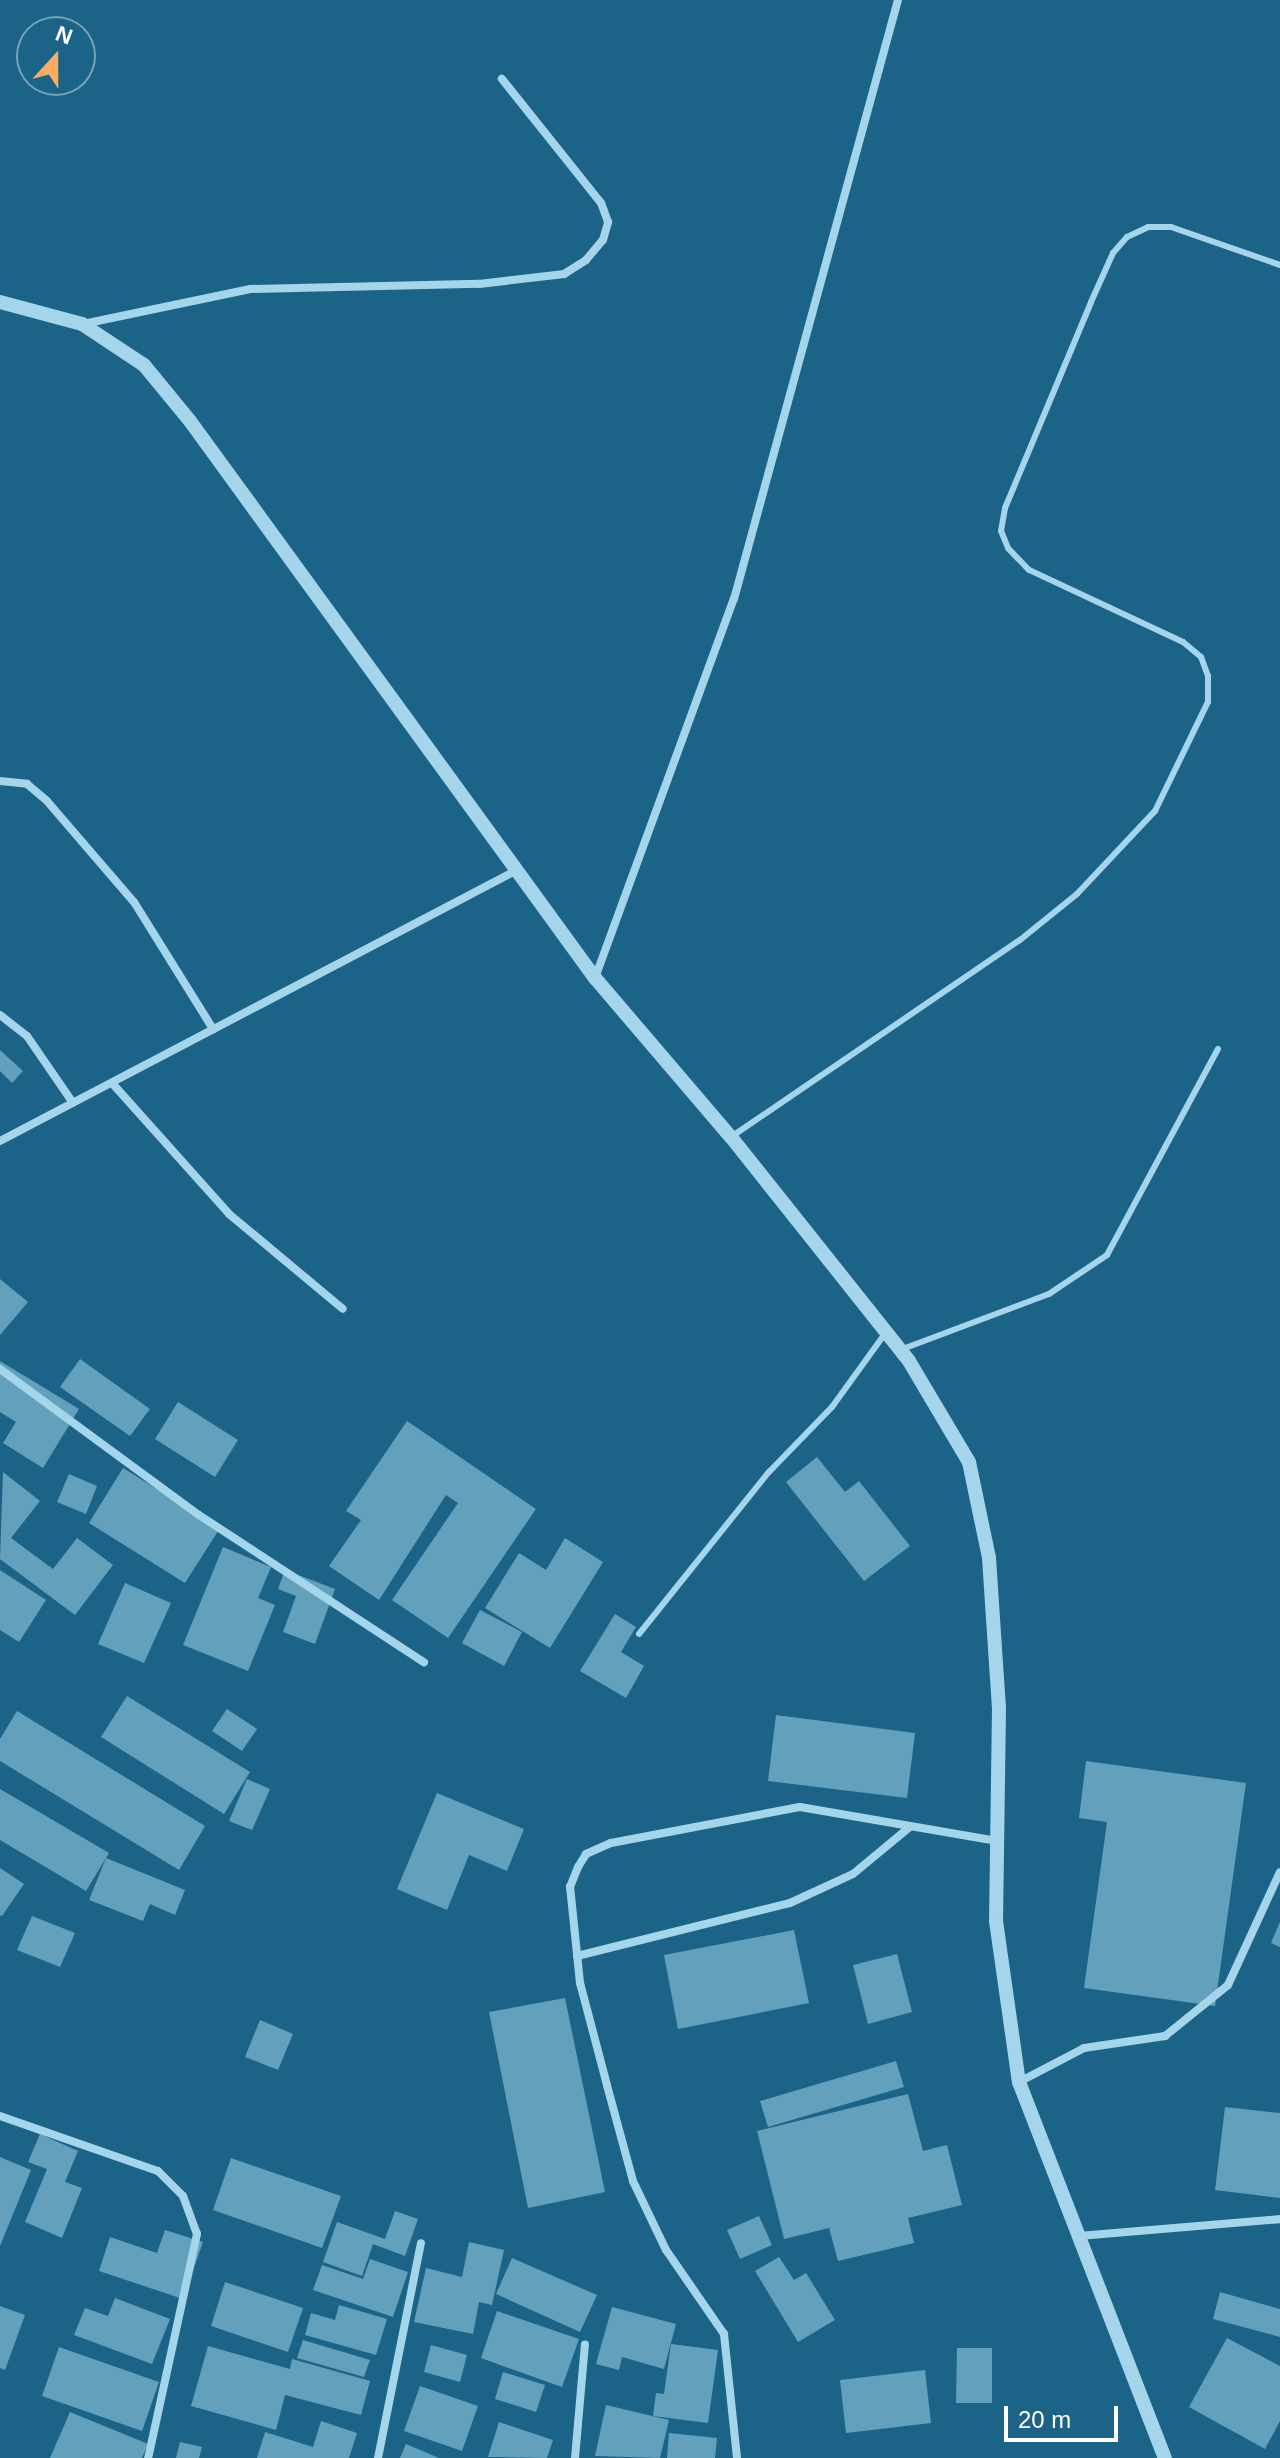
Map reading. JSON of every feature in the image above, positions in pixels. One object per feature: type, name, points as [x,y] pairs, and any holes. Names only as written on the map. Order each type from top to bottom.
[{"type":"street","points":[[595,978],[734,599],[898,0]]},
{"type":"street","points":[[82,324],[250,289],[479,284],[564,274],[594,250],[608,222],[601,203],[502,79]]},
{"type":"street","points":[[0,302],[82,324],[144,365],[190,421],[595,978],[731,1137],[900,1350],[969,1462],[989,1558],[999,1708],[996,1921],[1019,2082],[1165,2458]]},
{"type":"street","points":[[0,781],[27,784],[47,801],[124,891],[213,1029]]},
{"type":"street","points":[[0,1141],[517,870]]},
{"type":"street","points":[[0,1015],[27,1036],[73,1103]]},
{"type":"street","points":[[112,1083],[229,1214],[343,1309]]},
{"type":"street","points":[[0,1369],[199,1515],[424,1662]]},
{"type":"street","points":[[737,2458],[724,2334],[666,2250],[633,2181],[577,1956],[570,1887],[586,1854],[611,1843],[800,1807],[997,1841]]},
{"type":"street","points":[[577,1956],[790,1903],[853,1874],[911,1826]]},
{"type":"street","points":[[1019,2082],[1084,2048],[1165,2036],[1228,1985],[1280,1872]]},
{"type":"street","points":[[0,2116],[158,2171],[183,2196],[197,2234],[148,2458]]},
{"type":"street","points":[[1079,2236],[1280,2219]]},
{"type":"street","points":[[378,2458],[421,2243]]},
{"type":"street","points":[[575,2458],[585,2344]]},
{"type":"lane","points":[[731,1137],[1020,940],[1077,894],[1155,811],[1208,702],[1208,676],[1201,657],[1183,642],[1029,570],[1008,548],[1001,531],[1005,508],[1113,253],[1127,237],[1148,227],[1171,227],[1280,265]]},
{"type":"lane","points":[[900,1350],[1049,1294],[1107,1255],[1218,1049]]},
{"type":"lane","points":[[639,1634],[769,1472],[832,1407],[886,1332]]},
{"type":"building","points":[[0,1050],[23,1071],[12,1083],[0,1071]]},
{"type":"building","points":[[0,1279],[28,1302],[0,1335]]},
{"type":"building","points":[[80,1359],[150,1409],[130,1436],[60,1387]]},
{"type":"building","points":[[0,1361],[79,1409],[43,1468],[3,1443],[16,1422],[0,1412]]},
{"type":"building","points":[[178,1402],[238,1440],[215,1477],[155,1439]]},
{"type":"building","points":[[407,1421],[536,1509],[448,1638],[392,1600],[458,1503],[446,1495],[379,1600],[329,1566],[361,1520],[346,1511]]},
{"type":"building","points":[[817,1457],[845,1492],[859,1481],[910,1546],[864,1581],[786,1482]]},
{"type":"building","points":[[123,1468],[220,1528],[185,1583],[89,1523]]},
{"type":"building","points":[[3,1472],[40,1501],[11,1538],[53,1569],[77,1538],[113,1565],[75,1615],[0,1559]]},
{"type":"building","points":[[69,1474],[97,1486],[86,1514],[57,1502]]},
{"type":"building","points":[[565,1538],[603,1562],[550,1648],[485,1608],[519,1553],[546,1570]]},
{"type":"building","points":[[223,1547],[271,1567],[258,1598],[275,1605],[248,1671],[183,1645]]},
{"type":"building","points":[[0,1570],[46,1600],[19,1642],[0,1630]]},
{"type":"building","points":[[285,1570],[335,1589],[315,1644],[283,1632],[296,1596],[278,1589]]},
{"type":"building","points":[[125,1583],[171,1603],[144,1663],[98,1644]]},
{"type":"building","points":[[480,1610],[522,1632],[504,1666],[462,1643]]},
{"type":"building","points":[[615,1614],[636,1627],[621,1652],[644,1666],[626,1698],[580,1671]]},
{"type":"building","points":[[127,1696],[250,1772],[224,1814],[101,1737]]},
{"type":"building","points":[[227,1709],[257,1729],[242,1751],[212,1731]]},
{"type":"building","points":[[17,1711],[205,1826],[179,1870],[0,1761],[0,1739]]},
{"type":"building","points":[[776,1715],[915,1733],[907,1798],[768,1781]]},
{"type":"building","points":[[1086,1761],[1246,1783],[1215,2006],[1084,1988],[1107,1822],[1079,1818]]},
{"type":"building","points":[[247,1779],[270,1789],[252,1830],[229,1821]]},
{"type":"building","points":[[0,1789],[109,1853],[86,1891],[0,1840]]},
{"type":"building","points":[[437,1793],[524,1829],[507,1871],[469,1855],[447,1910],[397,1889]]},
{"type":"building","points":[[106,1858],[185,1890],[175,1915],[150,1904],[143,1921],[89,1900]]},
{"type":"building","points":[[0,1868],[24,1884],[2,1916],[0,1915]]},
{"type":"building","points":[[32,1916],[75,1933],[60,1967],[17,1950]]},
{"type":"building","points":[[1280,1922],[1280,1947],[1271,1943]]},
{"type":"building","points":[[794,1930],[809,2003],[678,2029],[664,1955]]},
{"type":"building","points":[[897,1954],[912,2012],[868,2024],[853,1965]]},
{"type":"building","points":[[565,1998],[605,2192],[528,2208],[489,2012]]},
{"type":"building","points":[[260,2020],[293,2034],[278,2070],[245,2057]]},
{"type":"building","points":[[896,2061],[904,2087],[768,2127],[760,2101]]},
{"type":"building","points":[[908,2094],[923,2151],[947,2145],[962,2205],[908,2218],[914,2243],[838,2261],[829,2228],[784,2239],[757,2131]]},
{"type":"building","points":[[1225,2107],[1280,2113],[1280,2198],[1215,2190]]},
{"type":"building","points":[[40,2134],[78,2151],[65,2182],[82,2188],[62,2238],[25,2222],[47,2169],[28,2162]]},
{"type":"building","points":[[0,2157],[31,2170],[0,2246]]},
{"type":"building","points":[[231,2158],[341,2196],[322,2248],[213,2210]]},
{"type":"building","points":[[395,2211],[418,2219],[405,2256],[373,2244],[362,2276],[323,2262],[337,2222],[385,2239]]},
{"type":"building","points":[[759,2216],[772,2245],[740,2259],[727,2230]]},
{"type":"building","points":[[165,2230],[203,2242],[183,2299],[99,2271],[110,2237],[157,2253]]},
{"type":"building","points":[[469,2242],[504,2250],[492,2305],[479,2302],[473,2334],[414,2322],[426,2268],[462,2277]]},
{"type":"building","points":[[779,2257],[794,2280],[806,2273],[835,2320],[798,2342],[755,2271]]},
{"type":"building","points":[[512,2258],[597,2295],[580,2332],[496,2294]]},
{"type":"building","points":[[370,2259],[408,2272],[393,2317],[313,2290],[322,2265],[363,2279]]},
{"type":"building","points":[[225,2282],[303,2308],[288,2352],[211,2326]]},
{"type":"building","points":[[1220,2292],[1280,2309],[1280,2337],[1213,2319]]},
{"type":"building","points":[[115,2298],[170,2319],[152,2364],[74,2335],[85,2308],[108,2316]]},
{"type":"building","points":[[339,2305],[387,2319],[376,2355],[305,2335],[311,2313],[335,2320]]},
{"type":"building","points":[[0,2306],[25,2315],[5,2370],[0,2368]]},
{"type":"building","points":[[612,2307],[676,2324],[664,2369],[622,2357],[619,2370],[596,2364]]},
{"type":"building","points":[[497,2311],[579,2339],[562,2387],[481,2358]]},
{"type":"building","points":[[1227,2338],[1280,2366],[1280,2421],[1265,2449],[1189,2407]]},
{"type":"building","points":[[303,2340],[370,2360],[364,2377],[297,2358]]},
{"type":"building","points":[[671,2344],[718,2350],[708,2423],[653,2416],[656,2393],[664,2394]]},
{"type":"building","points":[[431,2345],[467,2355],[460,2382],[424,2372]]},
{"type":"building","points":[[208,2346],[290,2369],[292,2359],[370,2381],[361,2415],[285,2395],[276,2430],[191,2406]]},
{"type":"building","points":[[59,2347],[159,2382],[142,2431],[42,2396]]},
{"type":"building","points":[[957,2348],[992,2348],[992,2403],[956,2403]]},
{"type":"building","points":[[925,2370],[931,2423],[846,2433],[840,2380]]},
{"type":"building","points":[[503,2372],[545,2385],[536,2412],[495,2399]]},
{"type":"building","points":[[420,2386],[478,2406],[462,2451],[404,2431]]},
{"type":"building","points":[[606,2405],[669,2420],[660,2458],[595,2456]]},
{"type":"building","points":[[70,2412],[148,2444],[142,2458],[50,2458]]},
{"type":"building","points":[[321,2421],[357,2433],[349,2458],[257,2458],[265,2432],[313,2447]]},
{"type":"building","points":[[499,2422],[553,2440],[547,2458],[488,2457]]},
{"type":"building","points":[[669,2433],[717,2438],[715,2458],[667,2458]]},
{"type":"building","points":[[180,2442],[202,2447],[199,2458],[176,2458]]},
{"type":"building","points":[[406,2444],[439,2458],[400,2458]]}]
